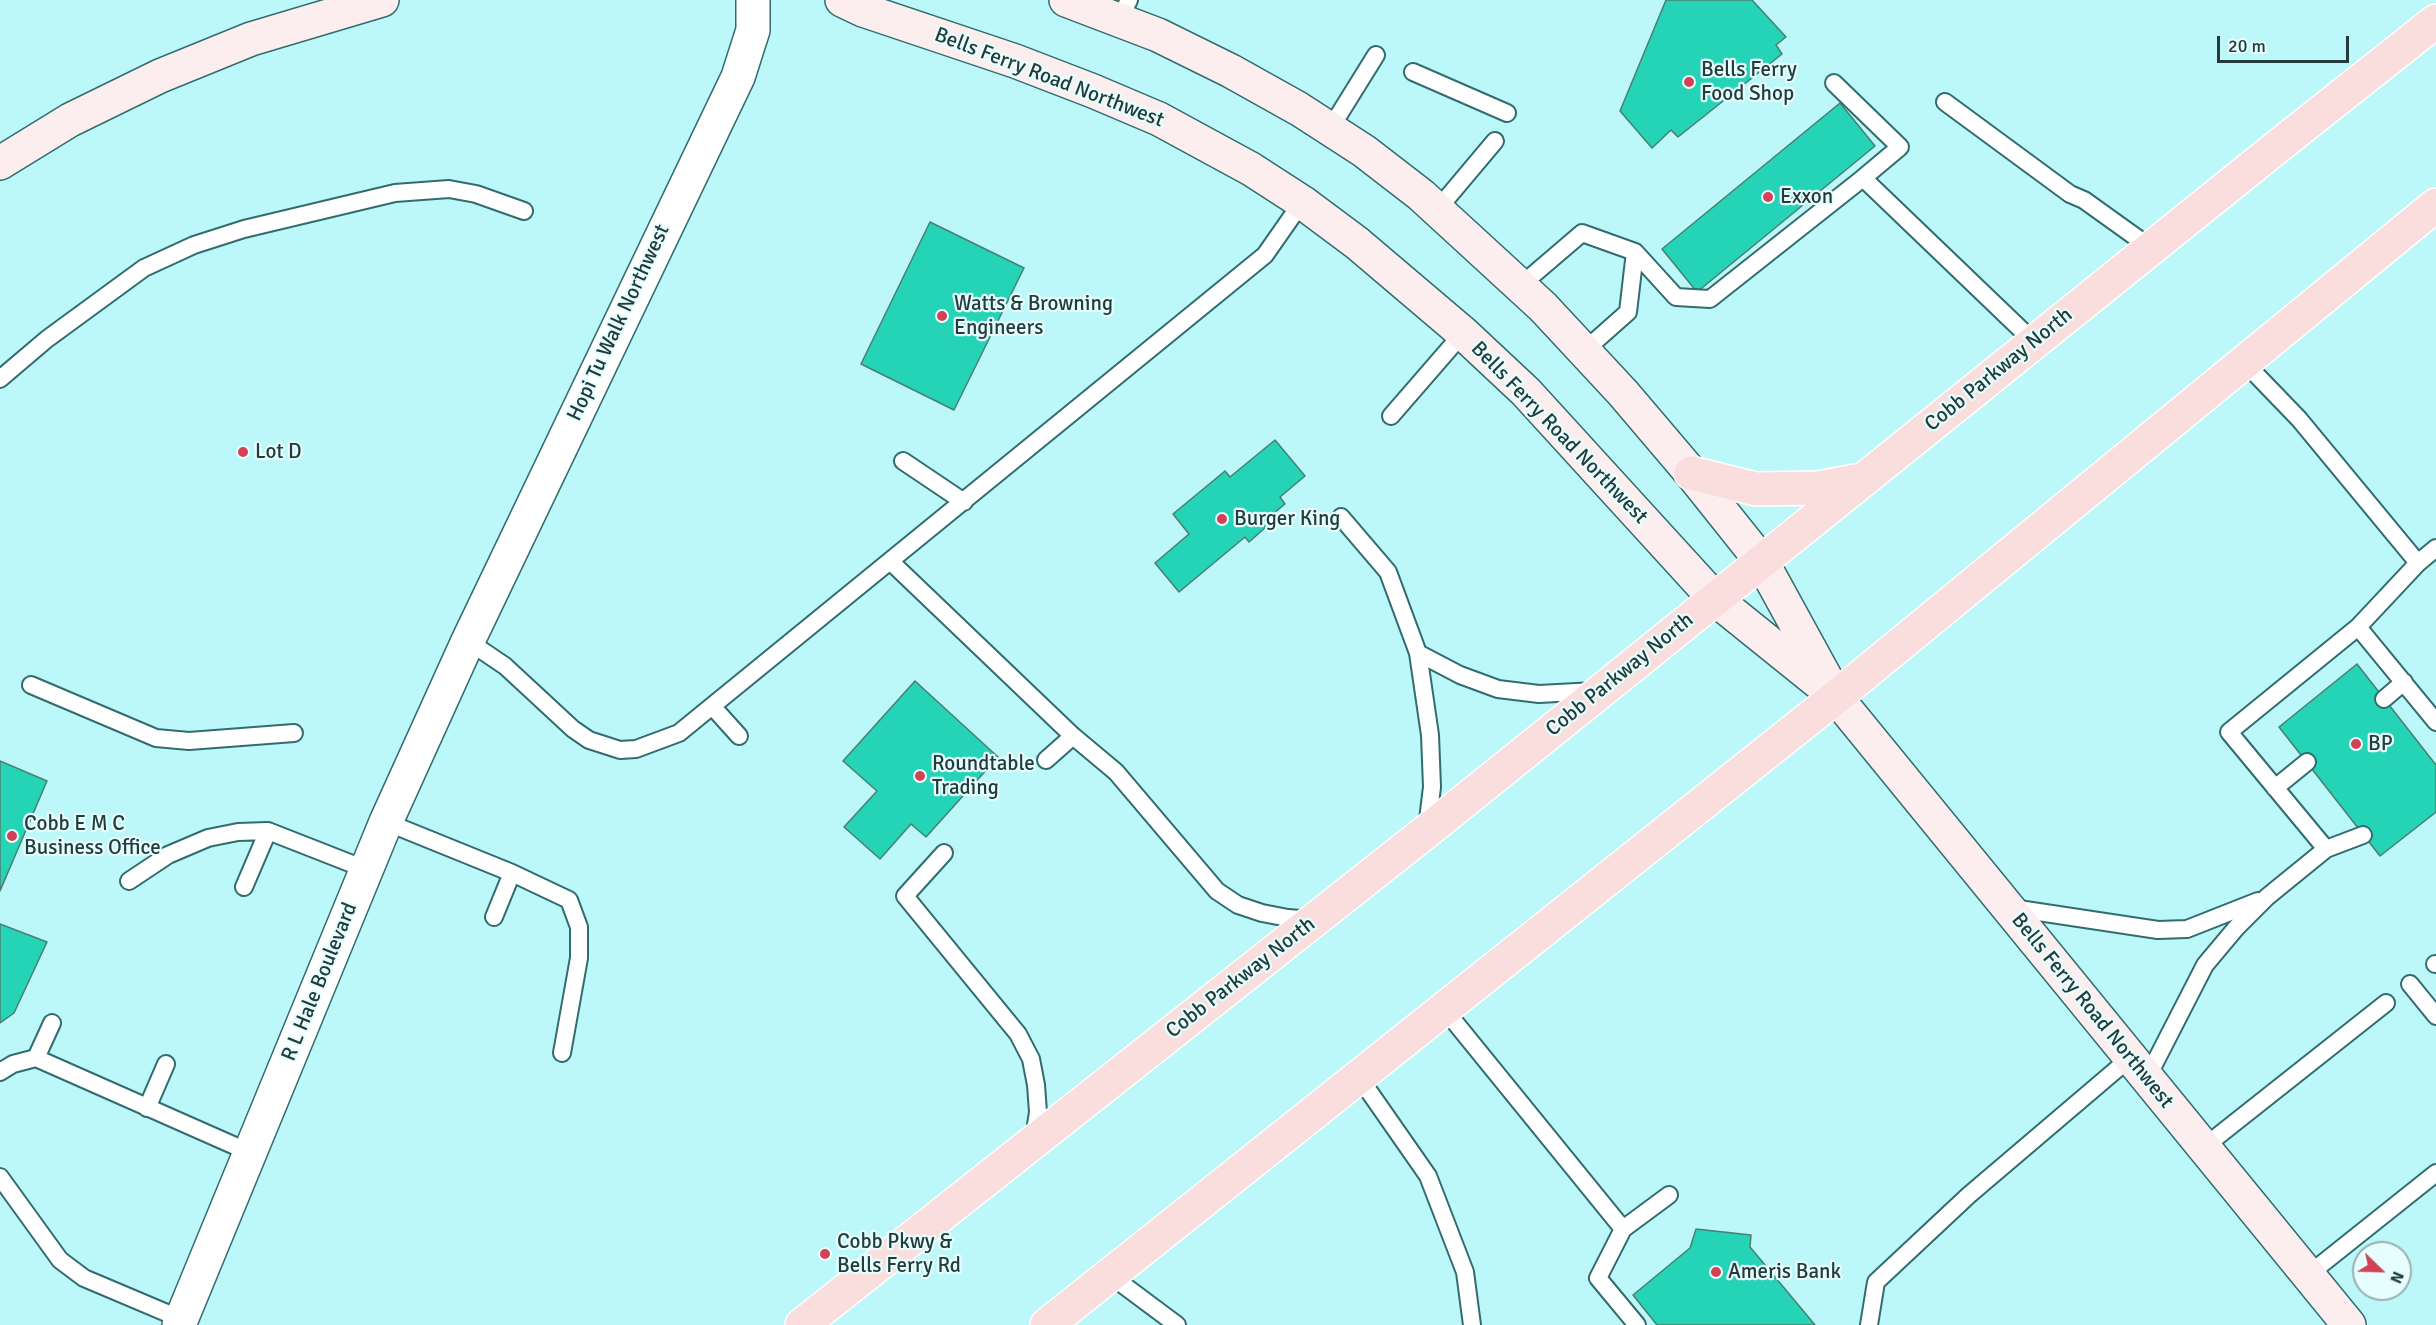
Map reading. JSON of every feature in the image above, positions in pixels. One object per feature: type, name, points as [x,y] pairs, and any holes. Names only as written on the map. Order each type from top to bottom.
[{"type":"main road","name":"Bells Ferry Road Northwest","points":[[842,0],[863,10],[1015,61],[1159,119],[1251,169],[1302,202],[1357,243],[1463,333],[1526,392],[1715,599],[1836,697]]},
{"type":"main road","name":"Bells Ferry Road Northwest","points":[[1066,0],[1124,10],[1158,35],[1231,71],[1299,109],[1364,151],[1437,210],[1520,286],[1584,351],[1691,473],[1762,562],[1836,697],[2349,1325]]},
{"type":"main road","points":[[0,163],[70,120],[160,76],[251,39],[374,2]]},
{"type":"main road","name":"Cobb Parkway North","points":[[802,1325],[1427,831],[2436,21]]},
{"type":"main road","points":[[1047,1325],[1836,697],[2436,206]]},
{"type":"main road","points":[[1691,473],[1756,489],[1818,488],[1865,479]]},
{"type":"street","name":"Hopi Tu Walk Northwest","points":[[468,641],[738,77],[753,30],[753,0]]},
{"type":"street","name":"R L Hale Boulevard","points":[[180,1322],[251,1153],[365,869],[468,641]]},
{"type":"lane","points":[[1330,129],[1376,55]]},
{"type":"lane","points":[[1413,72],[1507,113]]},
{"type":"lane","points":[[1520,286],[1582,232],[1635,252],[1676,297],[1710,299],[1900,147],[1834,83]]},
{"type":"lane","points":[[1945,102],[2070,194],[2084,200],[2151,248]]},
{"type":"lane","points":[[1437,210],[1495,141]]},
{"type":"lane","points":[[1863,178],[2034,342]]},
{"type":"lane","points":[[0,379],[47,339],[144,268],[194,245],[395,193],[449,189],[476,194],[524,211]]},
{"type":"lane","points":[[468,641],[505,666],[573,729],[589,740],[620,750],[636,749],[679,733],[1265,255],[1302,202]]},
{"type":"lane","points":[[1584,351],[1628,312],[1635,252]]},
{"type":"lane","points":[[1391,416],[1463,333]]},
{"type":"lane","points":[[2244,362],[2299,419],[2418,563]]},
{"type":"lane","points":[[903,461],[964,502]]},
{"type":"lane","points":[[1341,517],[1388,572],[1418,653],[1430,735],[1432,787],[1427,831]]},
{"type":"lane","points":[[2326,849],[2229,732],[2358,627],[2418,563],[2436,548]]},
{"type":"lane","points":[[890,561],[1073,736],[1116,772],[1217,891],[1238,905],[1262,913],[1313,921]]},
{"type":"lane","points":[[2358,627],[2436,722]]},
{"type":"lane","points":[[1418,653],[1460,675],[1498,688],[1539,694],[1599,691]]},
{"type":"lane","points":[[2384,699],[2404,682]]},
{"type":"lane","points":[[31,685],[156,738],[189,741],[294,733]]},
{"type":"lane","points":[[712,706],[739,736]]},
{"type":"lane","points":[[1046,760],[1073,736]]},
{"type":"lane","points":[[2275,788],[2307,762]]},
{"type":"lane","points":[[386,822],[512,873],[569,900],[579,927],[579,958],[562,1053]]},
{"type":"lane","points":[[129,881],[168,855],[208,838],[238,832],[268,831],[365,869]]},
{"type":"lane","points":[[244,887],[268,831]]},
{"type":"lane","points":[[1869,1325],[1876,1282],[1969,1195],[2139,1068],[2205,965],[2236,928],[2267,897],[2326,849],[2363,835]]},
{"type":"lane","points":[[944,853],[905,896],[1018,1034],[1031,1059],[1036,1085],[1038,1112],[1033,1142]]},
{"type":"lane","points":[[494,917],[512,873]]},
{"type":"lane","points":[[2006,907],[2158,930],[2187,929],[2267,897]]},
{"type":"lane","points":[[2410,984],[2436,1016]]},
{"type":"lane","points":[[2204,1147],[2386,1003]]},
{"type":"lane","points":[[1445,1010],[1623,1228]]},
{"type":"lane","points":[[36,1058],[52,1023]]},
{"type":"lane","points":[[0,1072],[13,1064],[36,1058],[251,1153]]},
{"type":"lane","points":[[147,1108],[166,1064]]},
{"type":"lane","points":[[1359,1077],[1428,1176],[1465,1272],[1472,1325]]},
{"type":"lane","points":[[2308,1275],[2436,1173]]},
{"type":"lane","points":[[0,1177],[60,1260],[84,1278],[180,1322]]},
{"type":"lane","points":[[1637,1325],[1598,1278],[1623,1228],[1669,1195]]},
{"type":"lane","points":[[1110,1275],[1177,1325]]},
{"type":"building","name":"Bells Ferry Food Shop","points":[[1666,0],[1752,0],[1786,37],[1776,45],[1782,54],[1678,137],[1671,130],[1652,148],[1620,111]]},
{"type":"building","name":"Exxon","points":[[1840,103],[1875,146],[1697,292],[1662,249]]},
{"type":"building","name":"Watts & Browning Engineers","points":[[930,222],[1024,268],[954,410],[861,364]]},
{"type":"building","name":"Burger King","points":[[1275,440],[1305,476],[1280,497],[1285,504],[1262,523],[1266,527],[1249,542],[1245,537],[1179,592],[1155,563],[1189,534],[1173,514],[1225,471],[1230,477]]},
{"type":"building","name":"BP","points":[[2357,664],[2436,765],[2436,812],[2380,856],[2279,727]]},
{"type":"building","name":"Roundtable Trading","points":[[915,681],[998,757],[926,837],[911,824],[880,859],[844,827],[877,791],[843,761]]},
{"type":"building","name":"Cobb E M C Business Office","points":[[0,761],[47,781],[0,891]]},
{"type":"building","points":[[0,924],[47,942],[14,1013],[0,1023]]},
{"type":"building","name":"Ameris Bank","points":[[1696,1229],[1751,1235],[1750,1247],[1815,1325],[1657,1325],[1633,1295],[1690,1248]]},
{"type":"place","name":"Bells Ferry Food Shop","points":[[1689,82]]},
{"type":"place","name":"Exxon","points":[[1768,197]]},
{"type":"place","name":"Watts & Browning Engineers","points":[[942,316]]},
{"type":"place","name":"Lot D","points":[[243,452]]},
{"type":"place","name":"Burger King","points":[[1222,519]]},
{"type":"place","name":"BP","points":[[2356,744]]},
{"type":"place","name":"Roundtable Trading","points":[[920,776]]},
{"type":"place","name":"Cobb E M C Business Office","points":[[12,836]]},
{"type":"place","name":"Cobb Pkwy & Bells Ferry Rd","points":[[825,1254]]},
{"type":"place","name":"Ameris Bank","points":[[1716,1272]]}]
